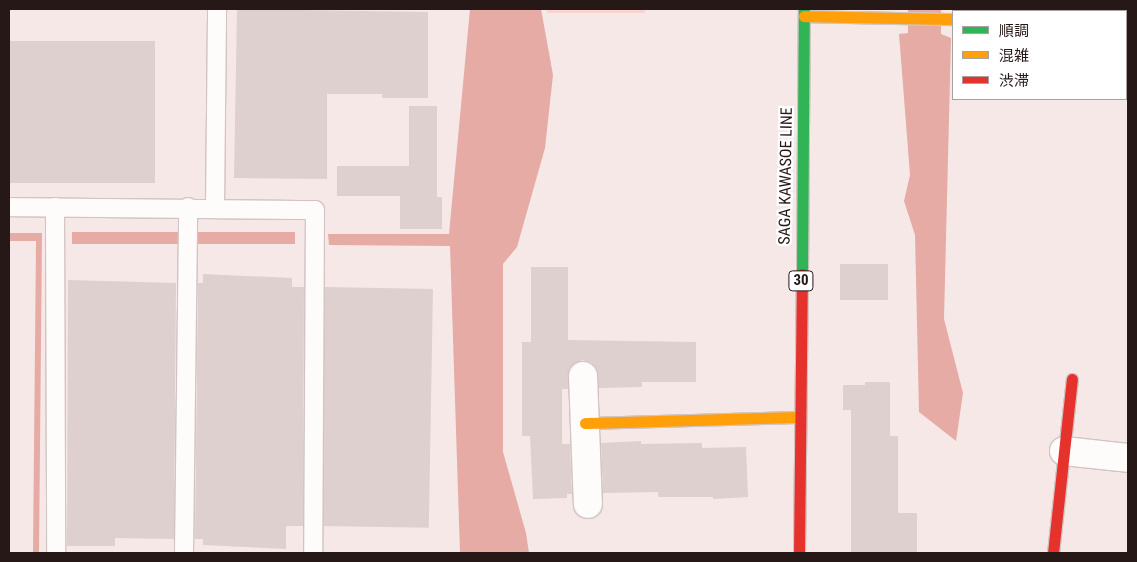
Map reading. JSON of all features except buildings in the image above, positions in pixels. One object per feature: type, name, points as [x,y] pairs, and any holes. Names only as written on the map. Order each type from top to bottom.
[{"type":"street","points":[[804,12],[897,19],[952,19]]},
{"type":"street","name":"SAGA KAWASOE LINE","points":[[799,553],[804,12]]},
{"type":"street","points":[[583,376],[588,504]]},
{"type":"street","points":[[1053,553],[1072,380]]},
{"type":"street","points":[[585,423],[800,418]]},
{"type":"street","points":[[1064,451],[1128,458]]},
{"type":"lane","points":[[215,207],[217,9]]},
{"type":"lane","points":[[9,207],[215,207],[315,210],[312,553]]},
{"type":"lane","points":[[55,207],[56,553]]},
{"type":"lane","points":[[184,553],[188,207]]},
{"type":"shaded area","points":[[470,9],[541,9],[553,75],[545,148],[517,247],[503,264],[503,452],[526,533],[529,553],[460,553],[450,246],[329,245],[328,234],[449,234]]},
{"type":"shaded area","points":[[547,9],[645,9],[645,13],[547,13]]},
{"type":"shaded area","points":[[908,9],[941,9],[941,34],[951,38],[944,319],[963,393],[956,441],[919,412],[915,235],[904,201],[910,175],[899,34],[908,33]]},
{"type":"shaded area","points":[[72,232],[295,232],[295,244],[72,244]]},
{"type":"shaded area","points":[[9,233],[42,233],[39,553],[33,553],[36,241],[9,241]]},
{"type":"traffic: fast","points":[[802,274],[804,9]]},
{"type":"traffic: slow","points":[[804,16],[952,19]]},
{"type":"traffic: slow","points":[[585,423],[800,417]]},
{"type":"traffic: jam","points":[[799,553],[802,274]]},
{"type":"traffic: jam","points":[[1053,553],[1072,379]]}]
